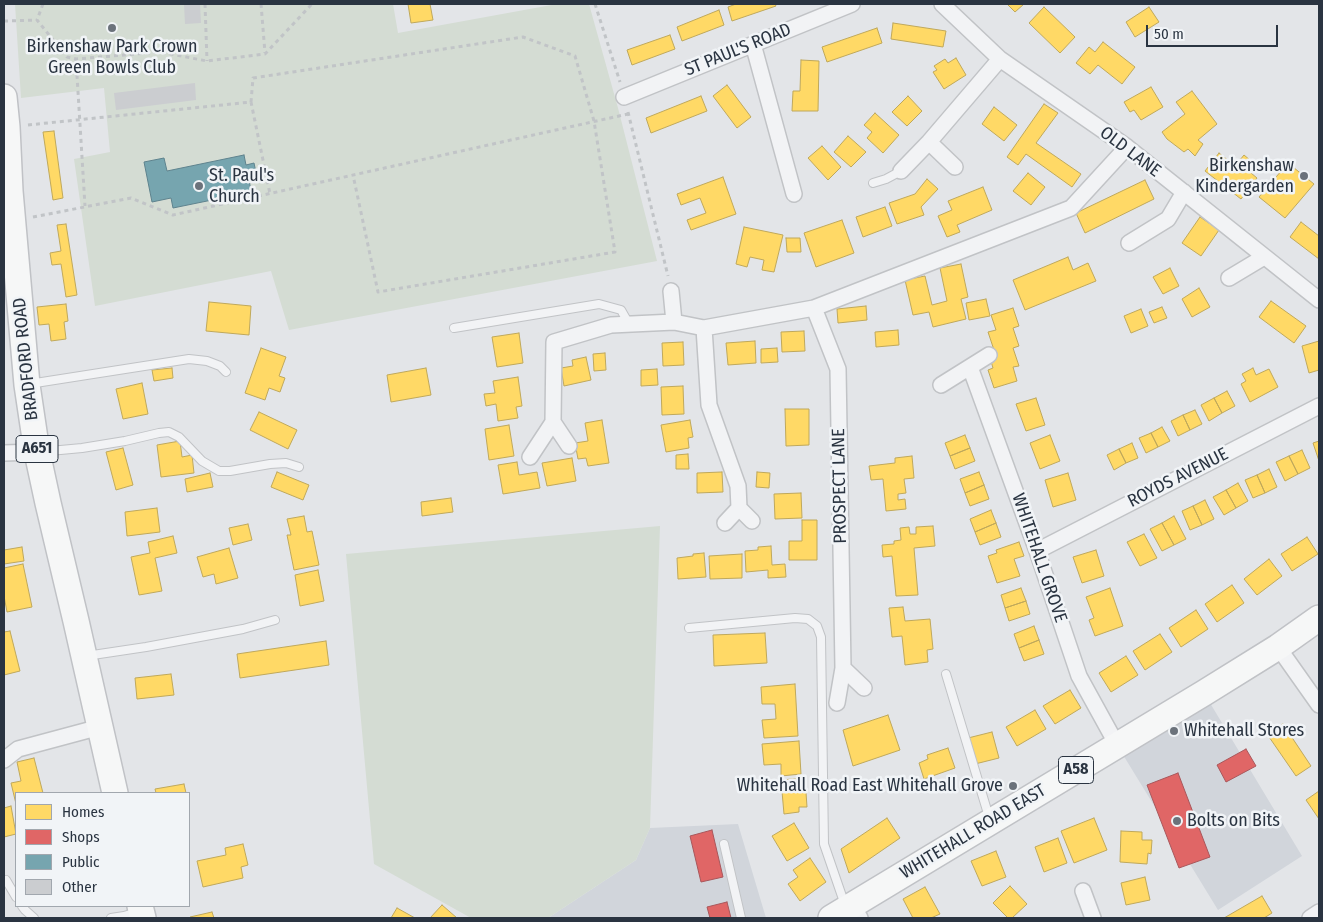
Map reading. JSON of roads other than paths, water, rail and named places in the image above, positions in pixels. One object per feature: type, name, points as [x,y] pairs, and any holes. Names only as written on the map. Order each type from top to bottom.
[{"type":"main road","name":"BRADFORD ROAD","points":[[4,97],[12,221],[12,315],[28,385],[37,452],[115,792]]},
{"type":"main road","name":"WHITEHALL ROAD EAST","points":[[848,913],[991,822],[1278,647],[1319,618]]},
{"type":"street","name":"ST PAUL'S ROAD","points":[[624,97],[852,4]]},
{"type":"street","name":"OLD LANE","points":[[942,4],[1000,59],[1127,147],[1319,300]]},
{"type":"street","points":[[752,44],[794,194]]},
{"type":"street","points":[[901,170],[929,142],[1000,59]]},
{"type":"street","points":[[929,142],[955,167]]},
{"type":"street","points":[[530,457],[552,422],[554,342],[611,325],[674,322],[704,328],[814,308],[1072,208],[1127,147]]},
{"type":"street","points":[[1129,244],[1168,219],[1184,192]]},
{"type":"street","points":[[1229,278],[1264,257]]},
{"type":"street","points":[[671,290],[674,322]]},
{"type":"street","name":"PROSPECT LANE","points":[[814,308],[838,369],[843,668],[837,702]]},
{"type":"street","points":[[704,328],[709,405],[738,486],[739,508],[752,521]]},
{"type":"street","points":[[941,385],[989,355]]},
{"type":"street","name":"WHITEHALL GROVE","points":[[970,367],[1038,551],[1079,676],[1117,745]]},
{"type":"street","name":"ROYDS AVENUE","points":[[1038,551],[1319,406]]},
{"type":"street","points":[[552,422],[569,446]]},
{"type":"street","points":[[4,453],[37,452]]},
{"type":"street","points":[[725,523],[739,508]]},
{"type":"street","points":[[1278,647],[1319,705]]},
{"type":"street","points":[[843,668],[864,688]]},
{"type":"street","points":[[4,760],[18,749],[100,727]]},
{"type":"street","points":[[1083,892],[1093,918]]},
{"type":"street","points":[[1310,918],[1319,912]]},
{"type":"lane","points":[[873,183],[886,179],[901,170]]},
{"type":"lane","points":[[454,328],[599,304],[621,310],[629,324]]},
{"type":"lane","points":[[28,385],[189,359],[207,361],[220,366],[226,372]]},
{"type":"lane","points":[[37,452],[91,447],[169,432],[179,437],[202,461],[218,471],[286,463],[299,467]]},
{"type":"lane","points":[[689,628],[795,618],[808,619],[817,626],[821,636],[824,844],[848,913]]},
{"type":"lane","points":[[84,656],[155,646],[243,629],[275,620]]},
{"type":"lane","points":[[946,674],[991,822]]},
{"type":"lane","points":[[724,844],[741,918]]},
{"type":"lane","points":[[6,880],[15,895]]},
{"type":"lane","points":[[23,907],[34,918]]},
{"type":"lane","points":[[111,918],[134,914]]},
{"type":"place","name":"Birkenshaw Park Crown Green Bowls Club","points":[[112,28]]},
{"type":"place","name":"Birkenshaw Kindergarden","points":[[1304,176]]},
{"type":"place","name":"St. Paul's Church","points":[[199,186]]},
{"type":"place","name":"Whitehall Stores","points":[[1174,731]]},
{"type":"place","name":"Whitehall Road East Whitehall Grove","points":[[1013,786]]},
{"type":"place","name":"Bolts on Bits","points":[[1177,821]]}]
